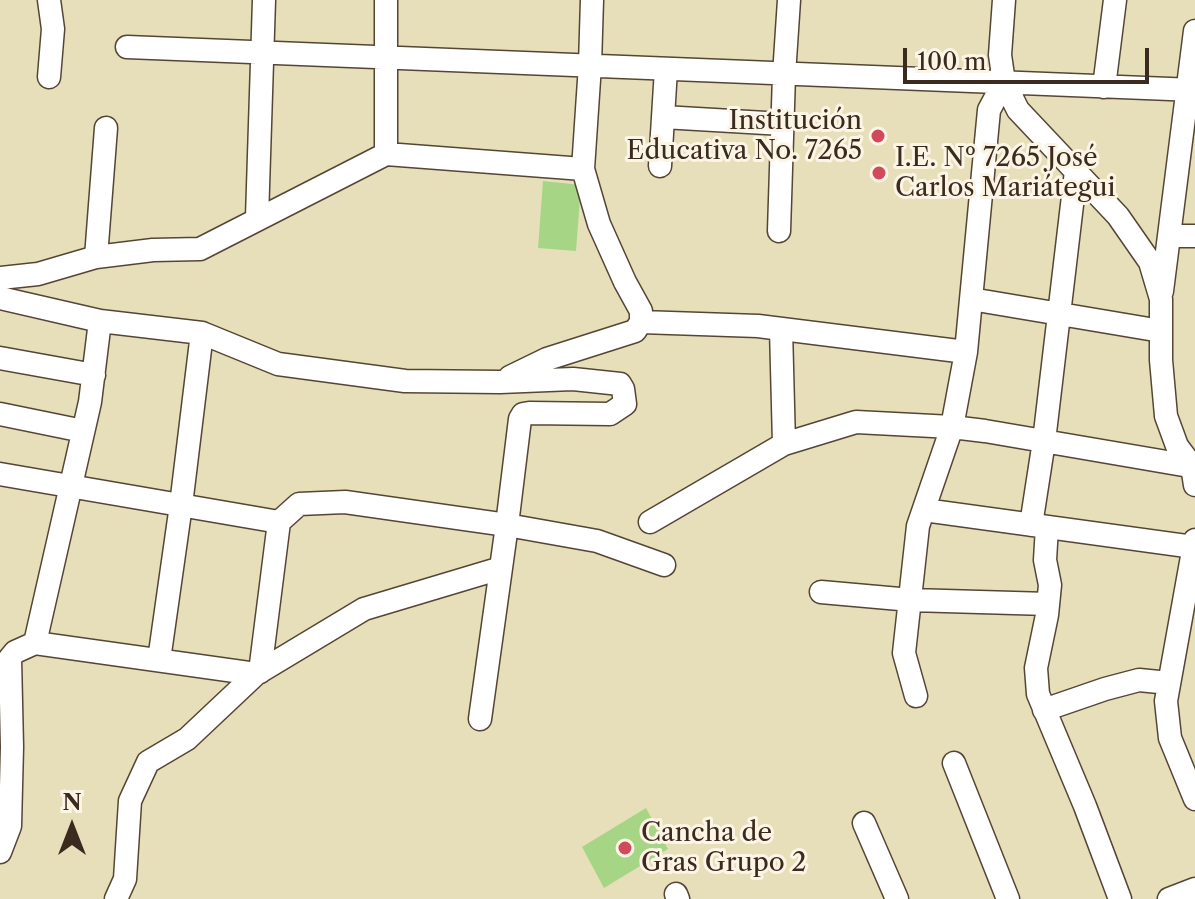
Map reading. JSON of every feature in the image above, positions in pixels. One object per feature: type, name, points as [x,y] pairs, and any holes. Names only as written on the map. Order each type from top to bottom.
[{"type":"street","points":[[49,0],[53,29],[49,77]]},
{"type":"street","points":[[257,218],[264,0]]},
{"type":"street","points":[[386,0],[386,154]]},
{"type":"street","points":[[500,382],[547,359],[635,331],[641,322],[641,311],[599,224],[583,169],[592,0]]},
{"type":"street","points":[[779,231],[789,0]]},
{"type":"street","points":[[1004,0],[1000,55],[1004,82],[1018,110],[1118,216],[1150,262],[1161,299]]},
{"type":"street","points":[[1104,87],[1115,0]]},
{"type":"street","points":[[1194,473],[1177,446],[1166,416],[1161,360],[1161,299],[1191,90],[1195,31]]},
{"type":"street","points":[[127,47],[1191,90]]},
{"type":"street","points":[[660,166],[666,69]]},
{"type":"street","points":[[916,696],[904,653],[918,526],[952,427],[966,352],[989,110],[1004,82]]},
{"type":"street","points":[[663,117],[783,124]]},
{"type":"street","points":[[96,257],[106,128]]},
{"type":"street","points":[[0,295],[38,274],[96,257],[153,250],[200,249],[386,154],[583,169]]},
{"type":"street","points":[[1076,171],[1044,441],[1039,526],[1050,585],[1036,668],[1038,694],[1120,899]]},
{"type":"street","points":[[1169,236],[1195,236]]},
{"type":"street","points":[[0,295],[100,321],[202,333],[278,364],[405,381],[573,379],[620,384],[625,404],[610,414],[529,413],[523,414],[520,419],[480,719]]},
{"type":"street","points":[[971,299],[1161,331]]},
{"type":"street","points":[[35,643],[83,431],[100,321]]},
{"type":"street","points":[[641,322],[758,326],[966,352]]},
{"type":"street","points":[[781,329],[784,444]]},
{"type":"street","points":[[159,660],[202,333]]},
{"type":"street","points":[[0,358],[94,375]]},
{"type":"street","points":[[0,414],[83,431]]},
{"type":"street","points":[[650,522],[784,444],[856,422],[952,427],[1044,441],[1194,473]]},
{"type":"street","points":[[0,474],[279,522]]},
{"type":"street","points":[[258,673],[279,522],[299,504],[345,502],[507,525],[597,541],[664,565]]},
{"type":"street","points":[[924,510],[1194,544],[1166,701],[1170,738],[1195,799]]},
{"type":"street","points":[[116,899],[125,879],[130,801],[148,762],[187,739],[258,673],[364,609],[501,568]]},
{"type":"street","points":[[821,592],[911,600],[1048,604]]},
{"type":"street","points":[[0,852],[10,826],[10,658],[15,652],[35,643],[258,673]]},
{"type":"street","points":[[1044,710],[1139,680],[1169,683]]},
{"type":"street","points":[[954,763],[1008,899]]},
{"type":"street","points":[[864,823],[897,899]]},
{"type":"street","points":[[1169,899],[1195,889]]},
{"type":"green space","points":[[543,181],[581,185],[576,251],[538,248]]},
{"type":"green space","name":"Cancha de Gras Grupo 2","points":[[646,808],[668,849],[604,888],[582,847]]},
{"type":"place","name":"Institución Educativa No. 7265","points":[[878,136]]},
{"type":"place","name":"I.E. Nº 7265 José Carlos Mariátegui","points":[[879,173]]},
{"type":"place","name":"Cancha de Gras Grupo 2","points":[[625,848]]}]
